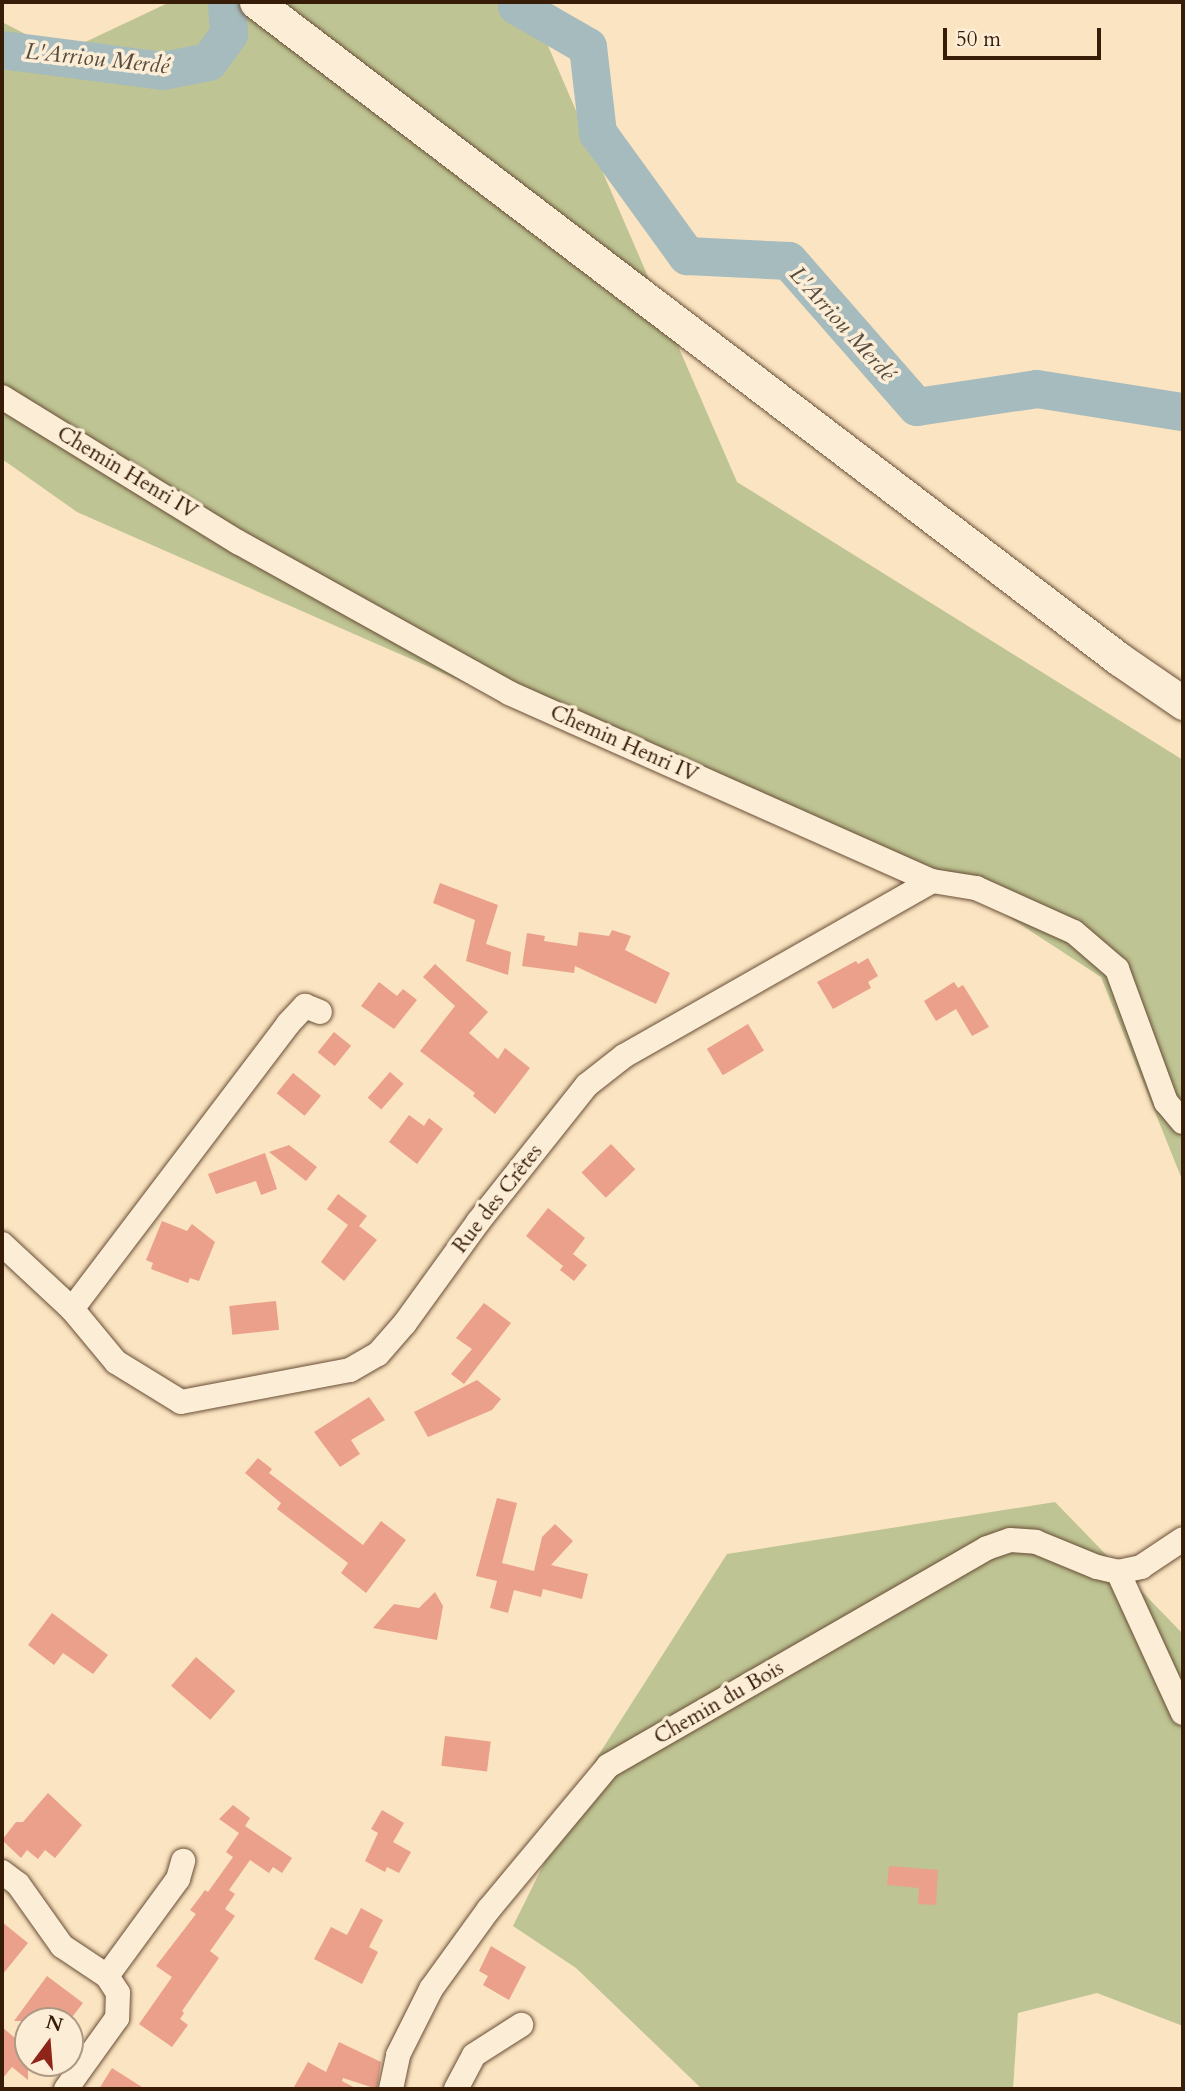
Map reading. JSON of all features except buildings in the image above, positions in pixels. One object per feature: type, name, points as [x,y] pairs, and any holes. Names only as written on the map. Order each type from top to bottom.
[{"type":"main road","points":[[256,2],[1119,659],[1183,703]]},
{"type":"main road","points":[[1119,659],[1183,720]]},
{"type":"street","name":"Chemin Henri IV","points":[[2,397],[238,542],[509,693],[932,881],[976,888],[1074,932],[1117,969],[1166,1102],[1183,1122]]},
{"type":"street","name":"Rue des Crêtes","points":[[2,1244],[72,1309],[116,1362],[181,1402],[350,1370],[378,1354],[405,1323],[478,1222],[587,1084],[624,1056],[932,881]]},
{"type":"street","points":[[72,1309],[288,1024],[305,1006],[320,1012]]},
{"type":"street","name":"Chemin du Bois","points":[[391,2089],[398,2054],[431,1989],[489,1909],[608,1766],[987,1548],[1010,1539],[1036,1542],[1097,1567],[1118,1572]]},
{"type":"street","points":[[1183,1539],[1141,1567],[1118,1572],[1183,1713]]},
{"type":"street","points":[[107,1976],[178,1879],[183,1861]]},
{"type":"street","points":[[2,1872],[18,1884],[62,1946],[107,1976],[118,1993],[117,2018],[66,2089]]},
{"type":"street","points":[[456,2089],[474,2055],[521,2025]]},
{"type":"green space","points":[[170,2],[529,2],[737,482],[1183,760],[1183,1182],[1101,977],[989,904],[904,876],[77,512],[2,459],[2,22],[62,53]]},
{"type":"green space","points":[[1055,1502],[1183,1634],[1183,2026],[1097,1993],[1018,2013],[1013,2089],[702,2089],[576,1968],[513,1926],[596,1759],[727,1554]]},
{"type":"waterway","name":"L'Arriou Merdé","points":[[2,50],[163,71],[209,62],[229,34],[227,2]]},
{"type":"waterway","name":"L'Arriou Merdé","points":[[517,2],[517,6],[588,47],[598,133],[687,256],[789,261],[917,407],[1037,389],[1183,412]]}]
